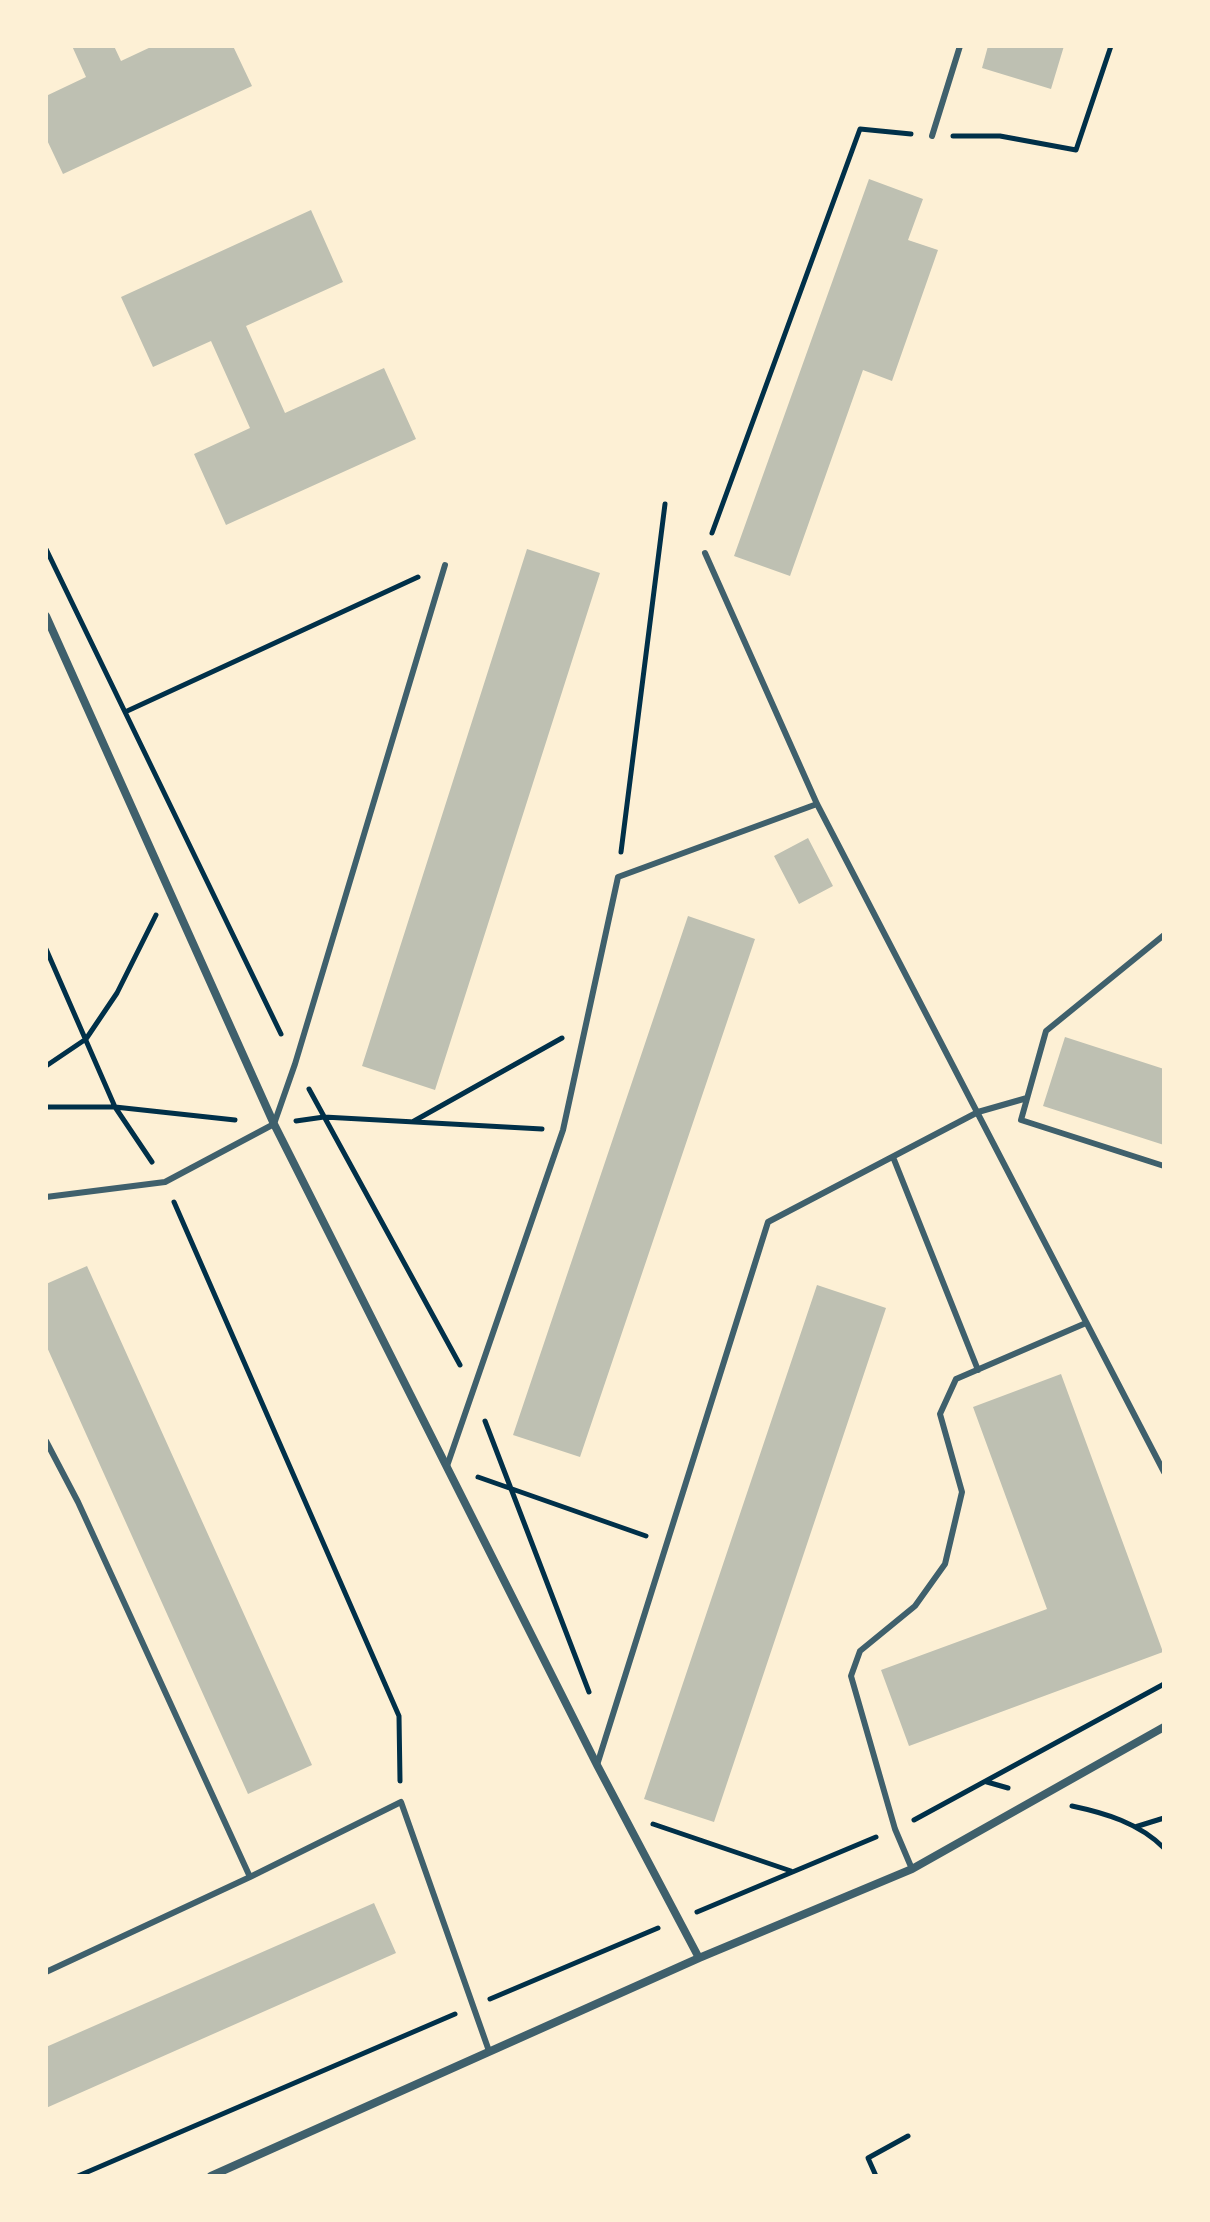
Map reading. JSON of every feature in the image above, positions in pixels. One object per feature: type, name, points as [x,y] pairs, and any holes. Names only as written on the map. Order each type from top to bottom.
[{"type":"street","points":[[46,616],[274,1124],[597,1765],[699,1958]]},
{"type":"street","points":[[211,2176],[699,1958],[912,1869],[1164,1727]]},
{"type":"lane","points":[[932,136],[960,46]]},
{"type":"lane","points":[[705,553],[817,804],[1164,1472]]},
{"type":"lane","points":[[46,1197],[165,1182],[274,1124],[295,1064],[445,565]]},
{"type":"lane","points":[[447,1466],[563,1130],[618,877],[817,804]]},
{"type":"lane","points":[[1164,935],[1046,1031],[1021,1120],[1164,1166]]},
{"type":"lane","points":[[597,1765],[768,1222],[978,1112],[1027,1098]]},
{"type":"lane","points":[[893,1157],[978,1370]]},
{"type":"lane","points":[[912,1869],[895,1829],[851,1676],[860,1651],[915,1606],[945,1564],[962,1492],[940,1414],[956,1379],[1086,1323]]},
{"type":"lane","points":[[46,1441],[78,1502],[250,1877]]},
{"type":"lane","points":[[46,1972],[250,1877],[401,1802],[489,2051]]},
{"type":"path","points":[[705,553],[860,129],[932,136],[1000,136],[1076,150],[1111,46]]},
{"type":"path","points":[[618,877],[665,504]]},
{"type":"path","points":[[46,549],[295,1064],[473,1389],[590,1693]]},
{"type":"path","points":[[125,712],[445,565]]},
{"type":"path","points":[[46,1066],[86,1039],[117,993],[168,889]]},
{"type":"path","points":[[46,949],[115,1107],[165,1182],[399,1716],[401,1802]]},
{"type":"path","points":[[413,1122],[586,1024]]},
{"type":"path","points":[[46,1107],[115,1107],[274,1124],[324,1117],[563,1130]]},
{"type":"path","points":[[447,1466],[667,1544]]},
{"type":"path","points":[[78,2176],[895,1829],[1164,1684]]},
{"type":"path","points":[[986,1782],[1111,1815],[1164,1848]]},
{"type":"path","points":[[1134,1828],[1164,1818]]},
{"type":"path","points":[[657,1836],[651,1823],[792,1872]]},
{"type":"path","points":[[689,1899],[696,1912]]},
{"type":"path","points":[[876,2176],[868,2158],[908,2136]]},
{"type":"building","points":[[72,46],[114,46],[121,61],[153,46],[233,46],[252,86],[63,174],[46,138],[46,96],[86,77]]},
{"type":"building","points":[[988,46],[1064,46],[1051,89],[982,68]]},
{"type":"building","points":[[869,179],[923,199],[908,240],[938,250],[892,381],[863,370],[790,576],[734,556]]},
{"type":"building","points":[[311,210],[343,282],[246,326],[285,413],[384,368],[416,439],[226,525],[194,454],[250,428],[211,341],[153,367],[121,297]]},
{"type":"building","points":[[527,549],[600,573],[435,1090],[362,1066]]},
{"type":"building","points":[[808,838],[833,886],[799,904],[774,856]]},
{"type":"building","points":[[688,916],[755,939],[580,1457],[513,1435]]},
{"type":"building","points":[[1065,1037],[1164,1069],[1164,1145],[1043,1106]]},
{"type":"building","points":[[87,1266],[312,1765],[248,1794],[46,1345],[46,1284]]},
{"type":"building","points":[[817,1285],[886,1308],[714,1822],[644,1799]]},
{"type":"building","points":[[1061,1374],[1163,1652],[909,1746],[881,1670],[1047,1609],[973,1407]]},
{"type":"building","points":[[374,1903],[396,1953],[46,2108],[46,2047]]}]
